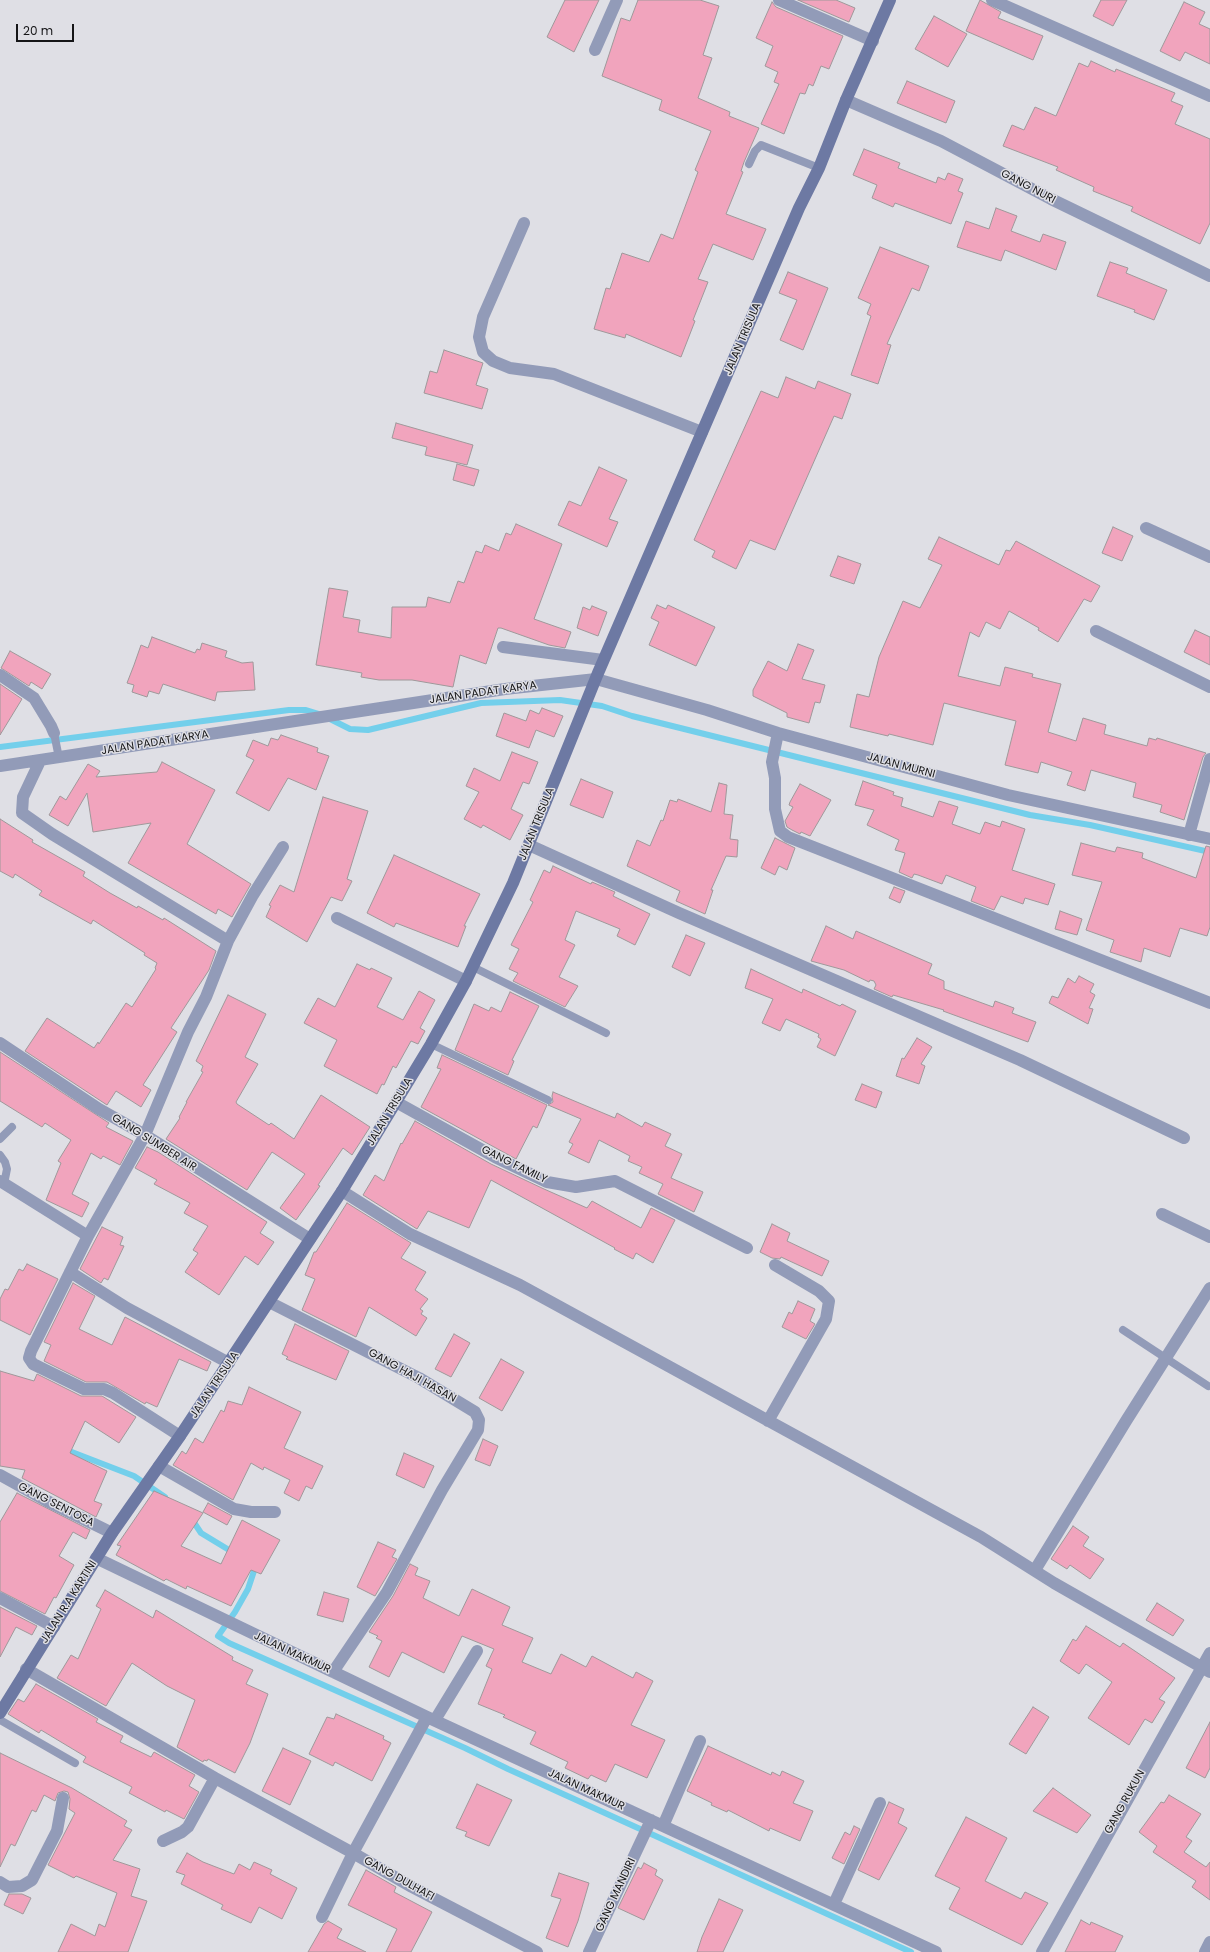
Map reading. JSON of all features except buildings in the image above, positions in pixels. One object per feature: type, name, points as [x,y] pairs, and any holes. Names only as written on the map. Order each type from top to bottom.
[{"type":"street","points":[[595,50],[617,0]]},
{"type":"street","points":[[779,0],[873,42]]},
{"type":"street","name":"JALAN TRISULA","points":[[140,1492],[229,1363],[342,1191],[431,1044],[466,981],[529,845],[588,696],[799,208],[819,168],[846,100],[873,42],[890,0]]},
{"type":"street","points":[[992,0],[1210,96]]},
{"type":"street","name":"GANG NURI","points":[[846,100],[941,141],[1051,199],[1210,276]]},
{"type":"street","points":[[524,223],[483,317],[479,337],[483,352],[493,361],[510,368],[554,374],[702,432]]},
{"type":"street","points":[[1146,528],[1210,557]]},
{"type":"street","points":[[1096,631],[1210,687]]},
{"type":"street","points":[[503,648],[604,660]]},
{"type":"street","points":[[0,675],[34,698],[54,733]]},
{"type":"street","name":"JALAN PADAT KARYA","points":[[0,766],[40,761],[58,755],[371,710],[504,689],[596,678]]},
{"type":"street","name":"JALAN MURNI","points":[[596,678],[706,710],[776,738],[1008,795],[1210,839]]},
{"type":"street","points":[[776,738],[772,762],[774,770],[775,809],[780,831],[788,836],[1210,1003]]},
{"type":"street","points":[[1189,835],[1210,759]]},
{"type":"street","points":[[40,761],[23,797],[22,813],[52,834],[228,941]]},
{"type":"street","points":[[529,845],[679,913],[1020,1060],[1184,1138]]},
{"type":"street","points":[[180,1436],[112,1393],[104,1389],[84,1389],[33,1364],[29,1358],[31,1351],[88,1236],[145,1135],[188,1032],[206,997],[228,941],[253,895],[283,847]]},
{"type":"street","points":[[337,918],[466,981]]},
{"type":"street","name":"GANG SUMBER AIR","points":[[0,1043],[99,1109],[145,1135],[310,1239]]},
{"type":"street","name":"GANG FAMILY","points":[[396,1102],[495,1157],[547,1182],[576,1187],[615,1181],[747,1248]]},
{"type":"street","points":[[2,1182],[88,1236]]},
{"type":"street","points":[[342,1191],[410,1234],[520,1285],[981,1537],[1054,1583],[1205,1669]]},
{"type":"street","points":[[1162,1214],[1210,1237]]},
{"type":"street","points":[[768,1421],[826,1319],[829,1301],[819,1291],[775,1265]]},
{"type":"street","points":[[70,1272],[127,1308],[229,1363]]},
{"type":"street","points":[[1035,1570],[1210,1288]]},
{"type":"street","name":"GANG HAJI HASAN","points":[[269,1302],[419,1378],[475,1412],[479,1420],[478,1430],[442,1490],[387,1592],[333,1672]]},
{"type":"street","points":[[159,1466],[234,1509],[251,1512],[275,1512]]},
{"type":"street","name":"GANG SENTOSA","points":[[0,1476],[112,1534]]},
{"type":"street","name":"JALAN R.A KARTINI","points":[[0,1713],[96,1558],[140,1492]]},
{"type":"street","name":"JALAN MAKMUR","points":[[96,1558],[333,1672],[428,1721],[647,1829],[663,1826],[936,1952]]},
{"type":"street","points":[[0,1598],[54,1627]]},
{"type":"street","name":"GANG DULHAFI","points":[[476,1651],[428,1721],[353,1853],[412,1887],[537,1952]]},
{"type":"street","name":"GANG RUKUN","points":[[1042,1952],[1205,1669],[1210,1653]]},
{"type":"street","points":[[26,1669],[215,1778],[353,1853],[322,1917]]},
{"type":"street","points":[[663,1826],[700,1741]]},
{"type":"street","points":[[163,1841],[182,1832],[188,1827],[215,1778]]},
{"type":"street","points":[[0,1882],[8,1887],[22,1886],[32,1880],[57,1831],[63,1798]]},
{"type":"street","points":[[834,1904],[880,1803]]},
{"type":"street","name":"GANG MANDIRI","points":[[589,1952],[647,1829]]},
{"type":"street","points":[[1204,1952],[1210,1942]]},
{"type":"lane","points":[[749,164],[755,151],[761,145],[819,168]]},
{"type":"lane","points":[[54,733],[58,755]]},
{"type":"lane","points":[[472,967],[606,1034]]},
{"type":"lane","points":[[431,1044],[548,1100]]},
{"type":"lane","points":[[0,1139],[12,1127]]},
{"type":"lane","points":[[0,1155],[5,1162],[7,1169],[2,1182]]},
{"type":"lane","points":[[1123,1330],[1208,1386]]},
{"type":"lane","points":[[0,1720],[75,1762]]},
{"type":"waterway","points":[[328,718],[350,729],[368,730],[481,703],[560,700],[602,706],[632,716],[1030,815],[1090,825],[1210,852]]},
{"type":"waterway","points":[[0,747],[289,710],[306,710],[319,714]]},
{"type":"waterway","points":[[64,1449],[134,1476],[165,1497]]},
{"type":"waterway","points":[[191,1518],[201,1533],[234,1553]]},
{"type":"waterway","points":[[249,1565],[254,1571],[248,1589],[235,1612],[218,1636],[229,1643],[465,1748],[508,1769],[911,1952]]}]
